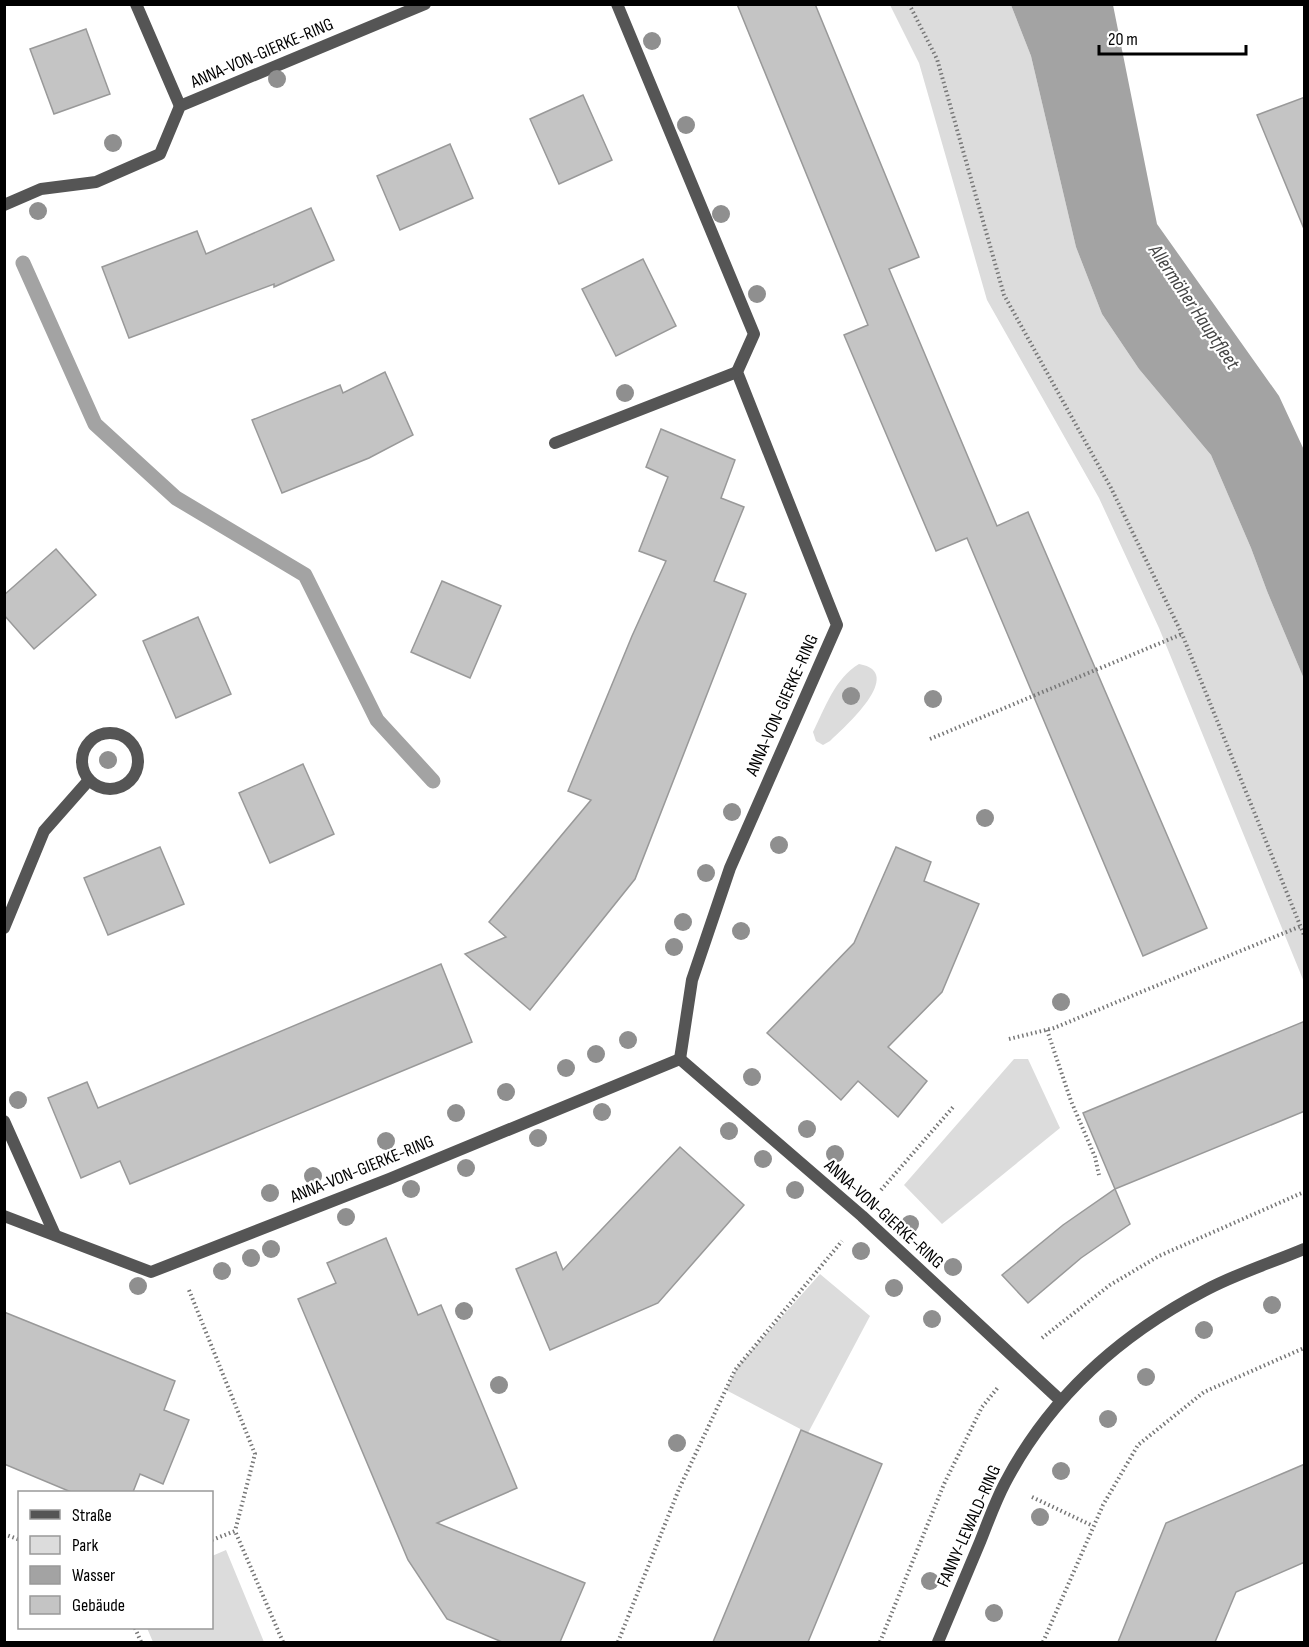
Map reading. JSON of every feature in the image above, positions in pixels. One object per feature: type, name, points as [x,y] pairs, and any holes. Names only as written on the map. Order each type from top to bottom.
[{"type":"street","points":[[136,4],[180,106]]},
{"type":"street","name":"ANNA-VON-GIERKE-RING","points":[[4,206],[41,189],[96,182],[160,154],[180,106],[425,4]]},
{"type":"street","points":[[555,443],[737,372],[754,334],[617,4]]},
{"type":"street","name":"ANNA-VON-GIERKE-RING","points":[[680,1059],[692,980],[730,868],[837,625],[737,372]]},
{"type":"street","points":[[112,733],[132,743],[138,763],[135,774],[128,782],[119,789],[108,789],[88,780],[81,759],[84,749],[91,740],[112,733]]},
{"type":"street","points":[[4,928],[44,831],[88,780]]},
{"type":"street","name":"ANNA-VON-GIERKE-RING","points":[[680,1059],[862,1216],[1060,1400]]},
{"type":"street","name":"ANNA-VON-GIERKE-RING","points":[[4,1216],[151,1272],[389,1179],[680,1059]]},
{"type":"street","points":[[4,1121],[55,1236]]},
{"type":"street","name":"FANNY-LEWALD-RING","points":[[938,1642],[1004,1484],[1032,1438],[1060,1400],[1102,1359],[1165,1313],[1206,1290],[1305,1250]]},
{"type":"path","points":[[909,4],[937,59],[1004,295],[1111,488],[1182,634],[1305,935]]},
{"type":"path","points":[[930,739],[1182,634]]},
{"type":"path","points":[[1009,1039],[1047,1030],[1301,926]]},
{"type":"path","points":[[1047,1030],[1071,1101],[1095,1156],[1099,1175]]},
{"type":"path","points":[[618,1642],[680,1489],[735,1370],[862,1216],[890,1177],[954,1106]]},
{"type":"path","points":[[177,1262],[255,1454],[235,1531],[283,1642]]},
{"type":"path","points":[[1043,1642],[1103,1505],[1138,1445],[1204,1392],[1305,1348]]},
{"type":"path","points":[[1004,1484],[1094,1526]]},
{"type":"path","points":[[213,1540],[235,1531]]},
{"type":"green space","points":[[890,5],[1011,5],[1031,56],[1076,247],[1102,314],[1139,369],[1211,455],[1251,548],[1304,679],[1304,982],[1159,628],[1099,498],[987,300],[919,63]]},
{"type":"green space","points":[[859,664],[872,669],[877,678],[875,688],[858,713],[823,745],[816,741],[813,732],[837,685]]},
{"type":"green space","points":[[1014,1059],[1028,1059],[1060,1128],[942,1224],[904,1185]]},
{"type":"green space","points":[[820,1274],[870,1316],[808,1433],[726,1390],[738,1366]]},
{"type":"green space","points":[[226,1550],[264,1642],[153,1642],[147,1629],[213,1629],[213,1556]]},
{"type":"water","name":"Allermöher Hauptfleet","points":[[1011,5],[1113,5],[1157,224],[1279,396],[1304,450],[1304,679],[1211,455],[1139,369],[1102,314],[1076,247],[1031,56]]},
{"type":"building","points":[[737,4],[815,4],[919,257],[889,269],[997,526],[1028,512],[1207,928],[1143,956],[967,538],[936,551],[844,335],[868,325]]},
{"type":"building","points":[[86,29],[110,94],[54,114],[30,49]]},
{"type":"building","points":[[583,95],[612,160],[559,184],[530,119]]},
{"type":"building","points":[[1305,97],[1305,228],[1304,229],[1257,115]]},
{"type":"building","points":[[450,144],[473,198],[400,230],[377,176]]},
{"type":"building","points":[[311,208],[334,260],[274,287],[274,284],[129,338],[102,267],[197,231],[206,254]]},
{"type":"building","points":[[643,259],[676,326],[616,356],[582,289]]},
{"type":"building","points":[[385,372],[413,435],[369,458],[282,493],[252,420],[340,385],[343,393]]},
{"type":"building","points":[[661,429],[735,460],[721,498],[744,507],[714,581],[746,594],[635,879],[530,1010],[465,954],[506,937],[489,922],[591,800],[568,791],[632,636],[666,561],[639,551],[668,477],[646,467]]},
{"type":"building","points":[[56,549],[96,595],[34,649],[4,615],[4,595]]},
{"type":"building","points":[[442,581],[501,606],[470,678],[411,652]]},
{"type":"building","points":[[198,617],[231,694],[176,718],[143,641]]},
{"type":"building","points":[[303,764],[334,834],[270,863],[239,793]]},
{"type":"building","points":[[160,847],[184,904],[108,935],[84,878]]},
{"type":"building","points":[[896,847],[931,862],[924,881],[979,904],[942,992],[888,1047],[927,1081],[898,1117],[858,1081],[841,1100],[767,1033],[854,943]]},
{"type":"building","points":[[441,964],[472,1042],[130,1184],[120,1161],[81,1178],[48,1098],[87,1082],[98,1108]]},
{"type":"building","points":[[1305,1021],[1305,1111],[1115,1189],[1083,1113]]},
{"type":"building","points":[[680,1147],[744,1205],[658,1303],[550,1350],[516,1269],[556,1252],[563,1270]]},
{"type":"building","points":[[1115,1189],[1130,1224],[1081,1258],[1028,1303],[1002,1275],[1063,1225]]},
{"type":"building","points":[[386,1238],[418,1315],[441,1305],[517,1488],[437,1523],[585,1583],[560,1642],[502,1642],[447,1619],[408,1560],[298,1299],[336,1283],[327,1263]]},
{"type":"building","points":[[4,1312],[175,1381],[164,1410],[189,1420],[163,1484],[140,1474],[133,1491],[69,1491],[4,1464]]},
{"type":"building","points":[[801,1430],[882,1464],[808,1642],[713,1642]]},
{"type":"building","points":[[1305,1464],[1305,1562],[1236,1592],[1215,1642],[1118,1642],[1166,1523]]},
{"type":"waterway","points":[[23,263],[95,424],[176,498],[305,575],[377,720],[433,781]]}]
